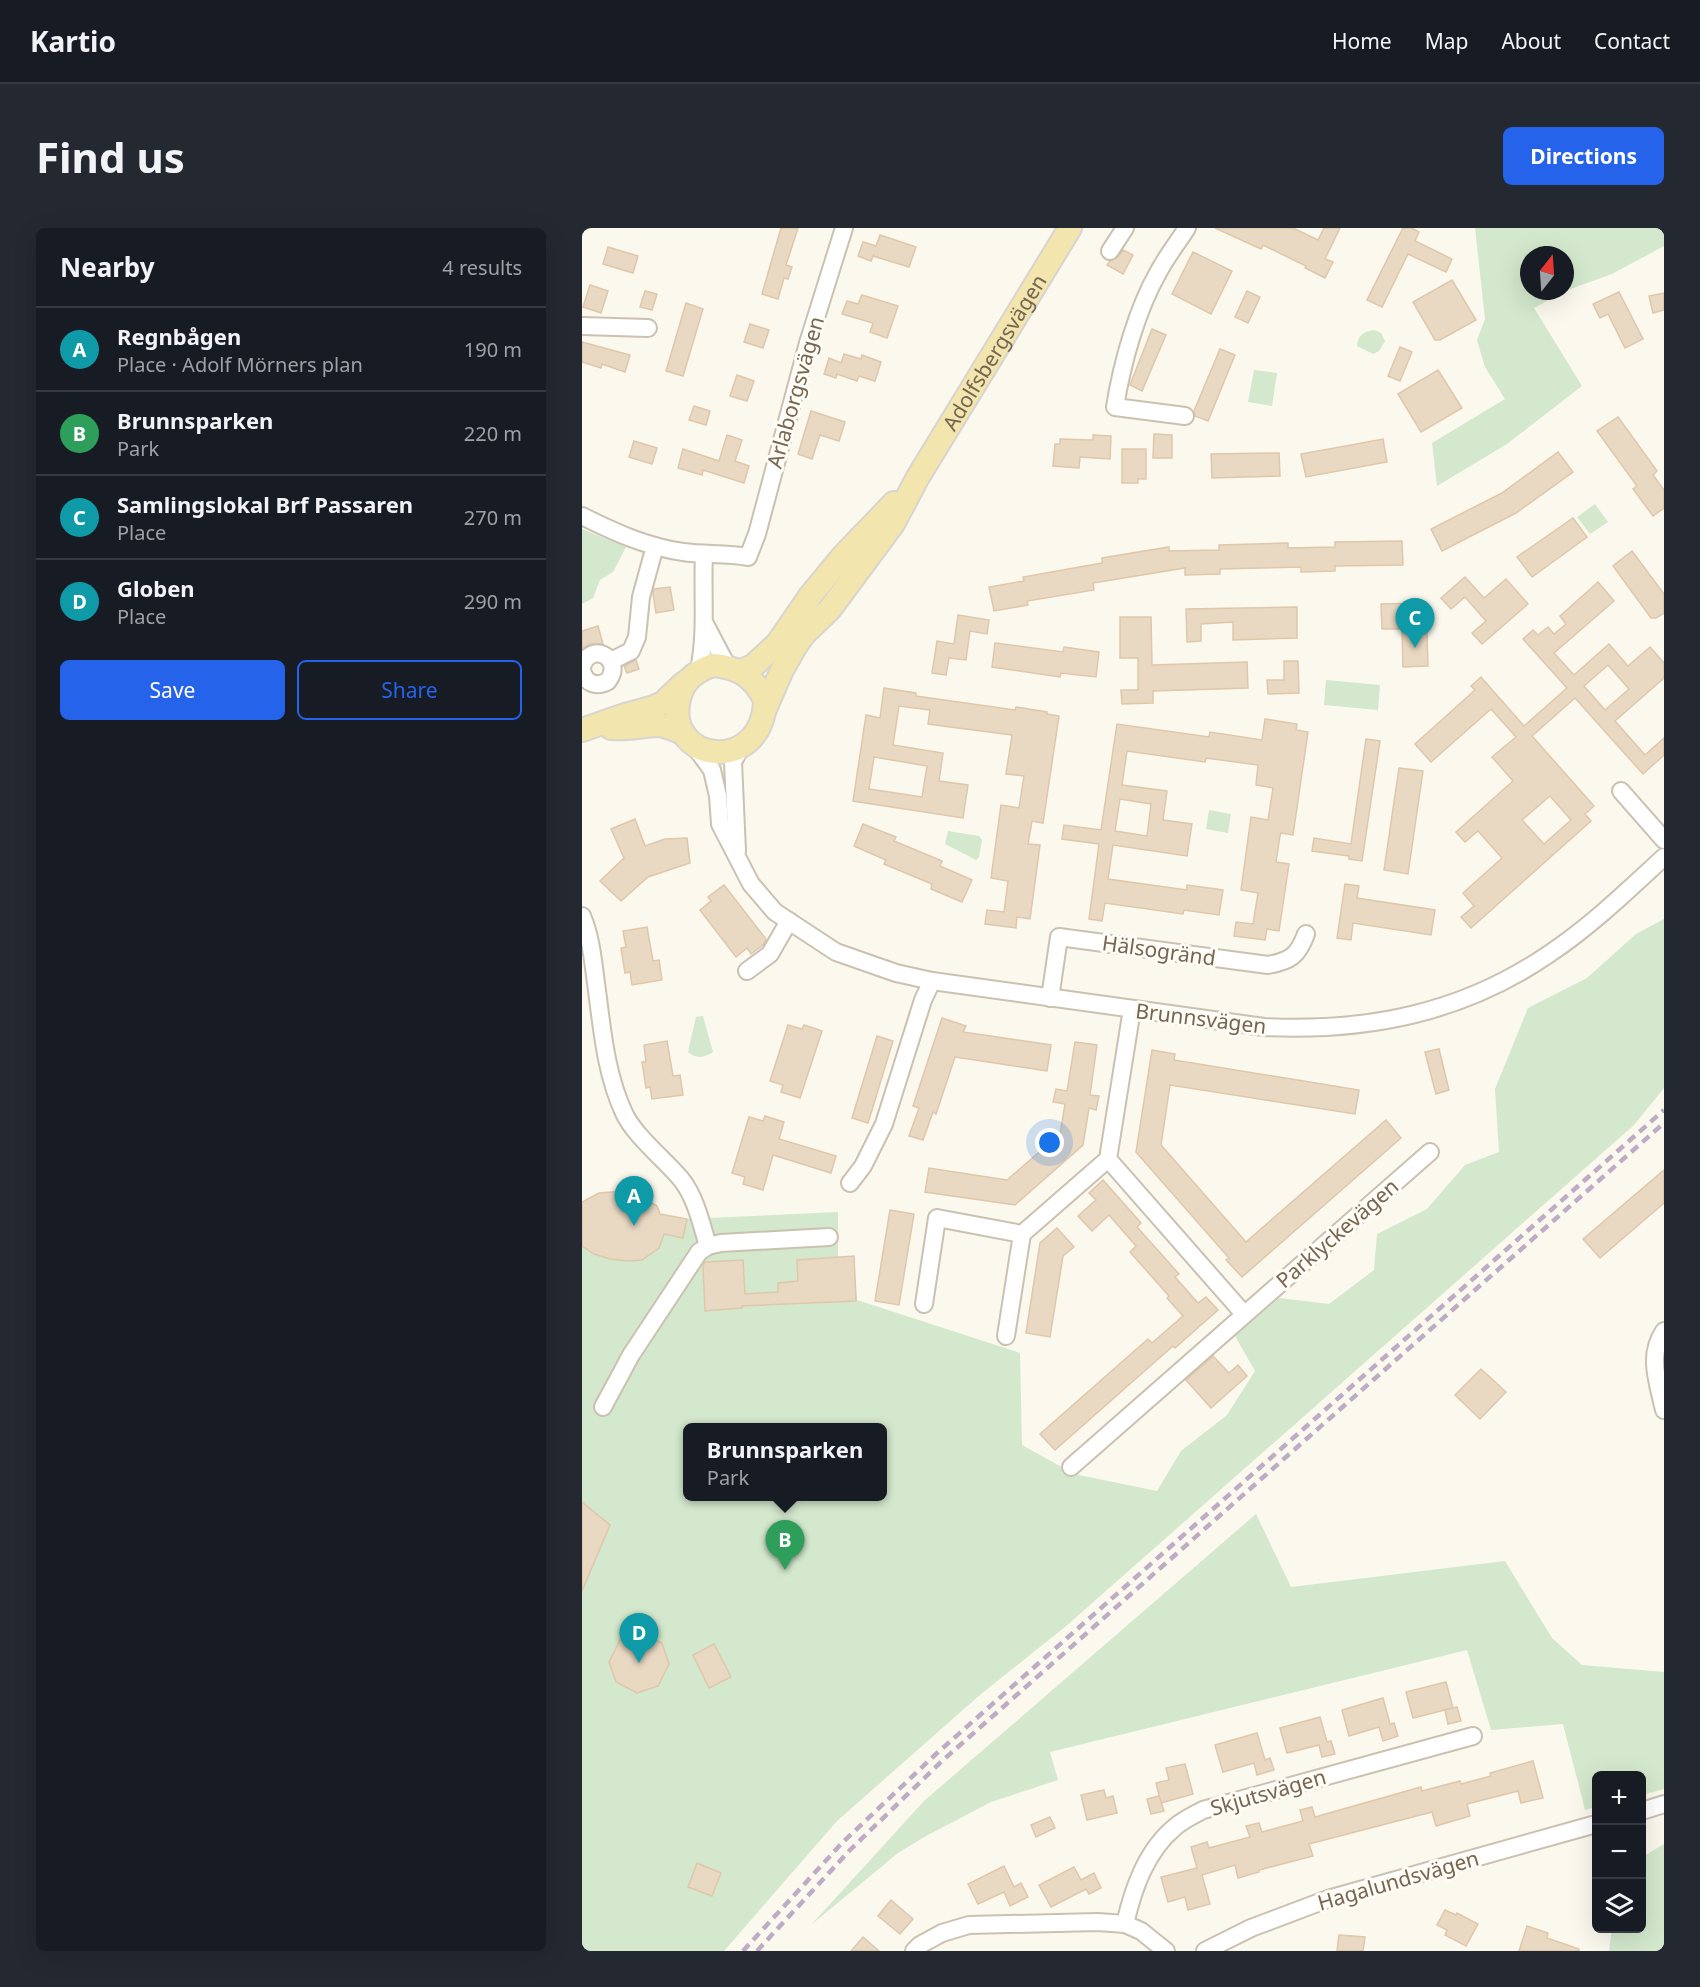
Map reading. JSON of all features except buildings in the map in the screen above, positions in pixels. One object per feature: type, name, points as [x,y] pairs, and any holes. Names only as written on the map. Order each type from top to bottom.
[{"type":"main road","name":"Adolfsbergsvägen","points":[[765,709],[795,647],[830,609],[893,524],[918,477],[1070,228]]},
{"type":"main road","name":"Adolfsbergsvägen","points":[[734,668],[753,666],[777,644],[810,596],[843,556],[918,477]]},
{"type":"main road","points":[[713,664],[734,668],[752,680],[765,700],[765,709],[756,732],[741,747],[722,753],[700,748],[687,737],[660,725],[621,729],[590,728],[663,703],[694,674],[713,664]]},
{"type":"main road","points":[[687,737],[677,720],[677,707],[681,691],[694,674]]},
{"type":"street","name":"Arlaborgsvägen","points":[[704,554],[748,557],[757,534],[808,343],[844,228]]},
{"type":"street","points":[[1110,251],[1125,228]]},
{"type":"street","points":[[1185,416],[1115,407],[1120,372],[1149,291],[1159,270],[1187,228]]},
{"type":"street","points":[[582,326],[648,328]]},
{"type":"street","points":[[582,516],[627,537],[655,546],[704,554],[703,650],[694,674]]},
{"type":"street","points":[[611,661],[631,651],[637,637],[641,597],[655,546]]},
{"type":"street","points":[[705,623],[734,668]]},
{"type":"street","points":[[594,654],[603,654],[611,661],[612,676],[604,684],[593,684],[584,678],[582,669],[585,659],[594,654]]},
{"type":"street","name":"Brunnsvägen","points":[[687,737],[712,770],[718,796],[720,824],[751,884],[775,912],[836,952],[896,973],[932,981],[1264,1027],[1303,1029],[1354,1026],[1408,1017],[1453,1004],[1510,978],[1551,953],[1589,924],[1664,857]]},
{"type":"street","name":"Brunnsvägen","points":[[737,855],[734,762],[741,747]]},
{"type":"street","points":[[1621,791],[1664,840]]},
{"type":"street","points":[[582,916],[593,959],[609,1073],[624,1114],[681,1179],[691,1194],[708,1246]]},
{"type":"street","points":[[747,971],[770,954],[789,921]]},
{"type":"street","name":"Hälsogränd","points":[[1050,998],[1059,937],[1268,965],[1283,962],[1294,956],[1306,934]]},
{"type":"street","points":[[850,1183],[863,1166],[884,1124],[920,1008],[932,981]]},
{"type":"street","points":[[1006,1336],[1022,1234],[1108,1159],[1132,1009]]},
{"type":"street","name":"Parklyckevägen","points":[[1071,1467],[1430,1152]]},
{"type":"street","points":[[1108,1159],[1244,1314]]},
{"type":"street","points":[[924,1304],[937,1218],[1022,1234]]},
{"type":"street","points":[[603,1407],[631,1355],[699,1251],[721,1243],[829,1237]]},
{"type":"street","points":[[1664,1331],[1654,1355],[1664,1410]]},
{"type":"street","name":"Skjutsvägen","points":[[1125,1924],[1134,1889],[1142,1870],[1161,1841],[1176,1826],[1203,1810],[1473,1736]]},
{"type":"street","points":[[1646,1809],[1664,1804]]},
{"type":"street","name":"Hagalundsvägen","points":[[1205,1951],[1251,1928],[1328,1899],[1592,1825]]},
{"type":"street","points":[[914,1951],[920,1945],[942,1933],[969,1925],[1098,1922],[1125,1924],[1141,1931],[1166,1951]]},
{"type":"green space","points":[[1475,228],[1664,228],[1664,246],[1612,274],[1574,288],[1574,246],[1520,246],[1520,300],[1549,300],[1534,308],[1582,386],[1507,444],[1437,486],[1432,443],[1505,399],[1485,367],[1477,340],[1485,319]]},
{"type":"green space","points":[[1374,330],[1381,333],[1385,341],[1379,351],[1373,354],[1357,346],[1362,335]]},
{"type":"green space","points":[[1254,370],[1277,373],[1272,406],[1248,402]]},
{"type":"green space","points":[[1595,504],[1608,522],[1590,534],[1577,517]]},
{"type":"green space","points":[[582,529],[626,547],[613,572],[600,580],[593,598],[582,604]]},
{"type":"green space","points":[[1326,680],[1380,685],[1378,710],[1324,705]]},
{"type":"green space","points":[[1209,810],[1231,814],[1228,833],[1206,829]]},
{"type":"green space","points":[[948,831],[979,836],[982,840],[979,857],[976,860],[945,844]]},
{"type":"green space","points":[[1664,919],[1664,1088],[1634,1125],[1065,1627],[981,1694],[837,1821],[724,1951],[582,1951],[582,1202],[599,1193],[624,1191],[657,1206],[661,1214],[687,1219],[838,1212],[838,1257],[854,1256],[857,1300],[1020,1353],[1022,1445],[1074,1474],[1157,1491],[1181,1451],[1227,1415],[1255,1371],[1235,1336],[1279,1298],[1329,1304],[1374,1270],[1377,1234],[1427,1209],[1465,1165],[1499,1152],[1495,1089],[1528,1008],[1587,978],[1636,934]]},
{"type":"green space","points":[[703,1016],[713,1052],[697,1057],[688,1052],[696,1017]]},
{"type":"green space","points":[[1256,1514],[1291,1587],[1505,1561],[1552,1638],[1582,1665],[1664,1672],[1664,1789],[1646,1794],[1646,1771],[1592,1771],[1592,1808],[1585,1810],[1563,1724],[1491,1730],[1467,1650],[1050,1752],[1058,1780],[991,1802],[926,1836],[898,1853],[811,1925],[924,1801]]},
{"type":"green space","points":[[1664,1844],[1664,1951],[1609,1951],[1611,1933],[1646,1933],[1646,1855]]},
{"type":"railway","points":[[743,1951],[842,1843],[936,1754],[1664,1110]]},
{"type":"railway","points":[[757,1951],[850,1850],[942,1761],[1664,1123]]},
{"type":"place","name":"Samlingslokal Brf Passaren","points":[[1415,648]]},
{"type":"place","name":"Regnbågen","points":[[634,1226]]},
{"type":"place","name":"Brunnsparken","points":[[785,1570]]},
{"type":"place","name":"Globen","points":[[639,1663]]}]
